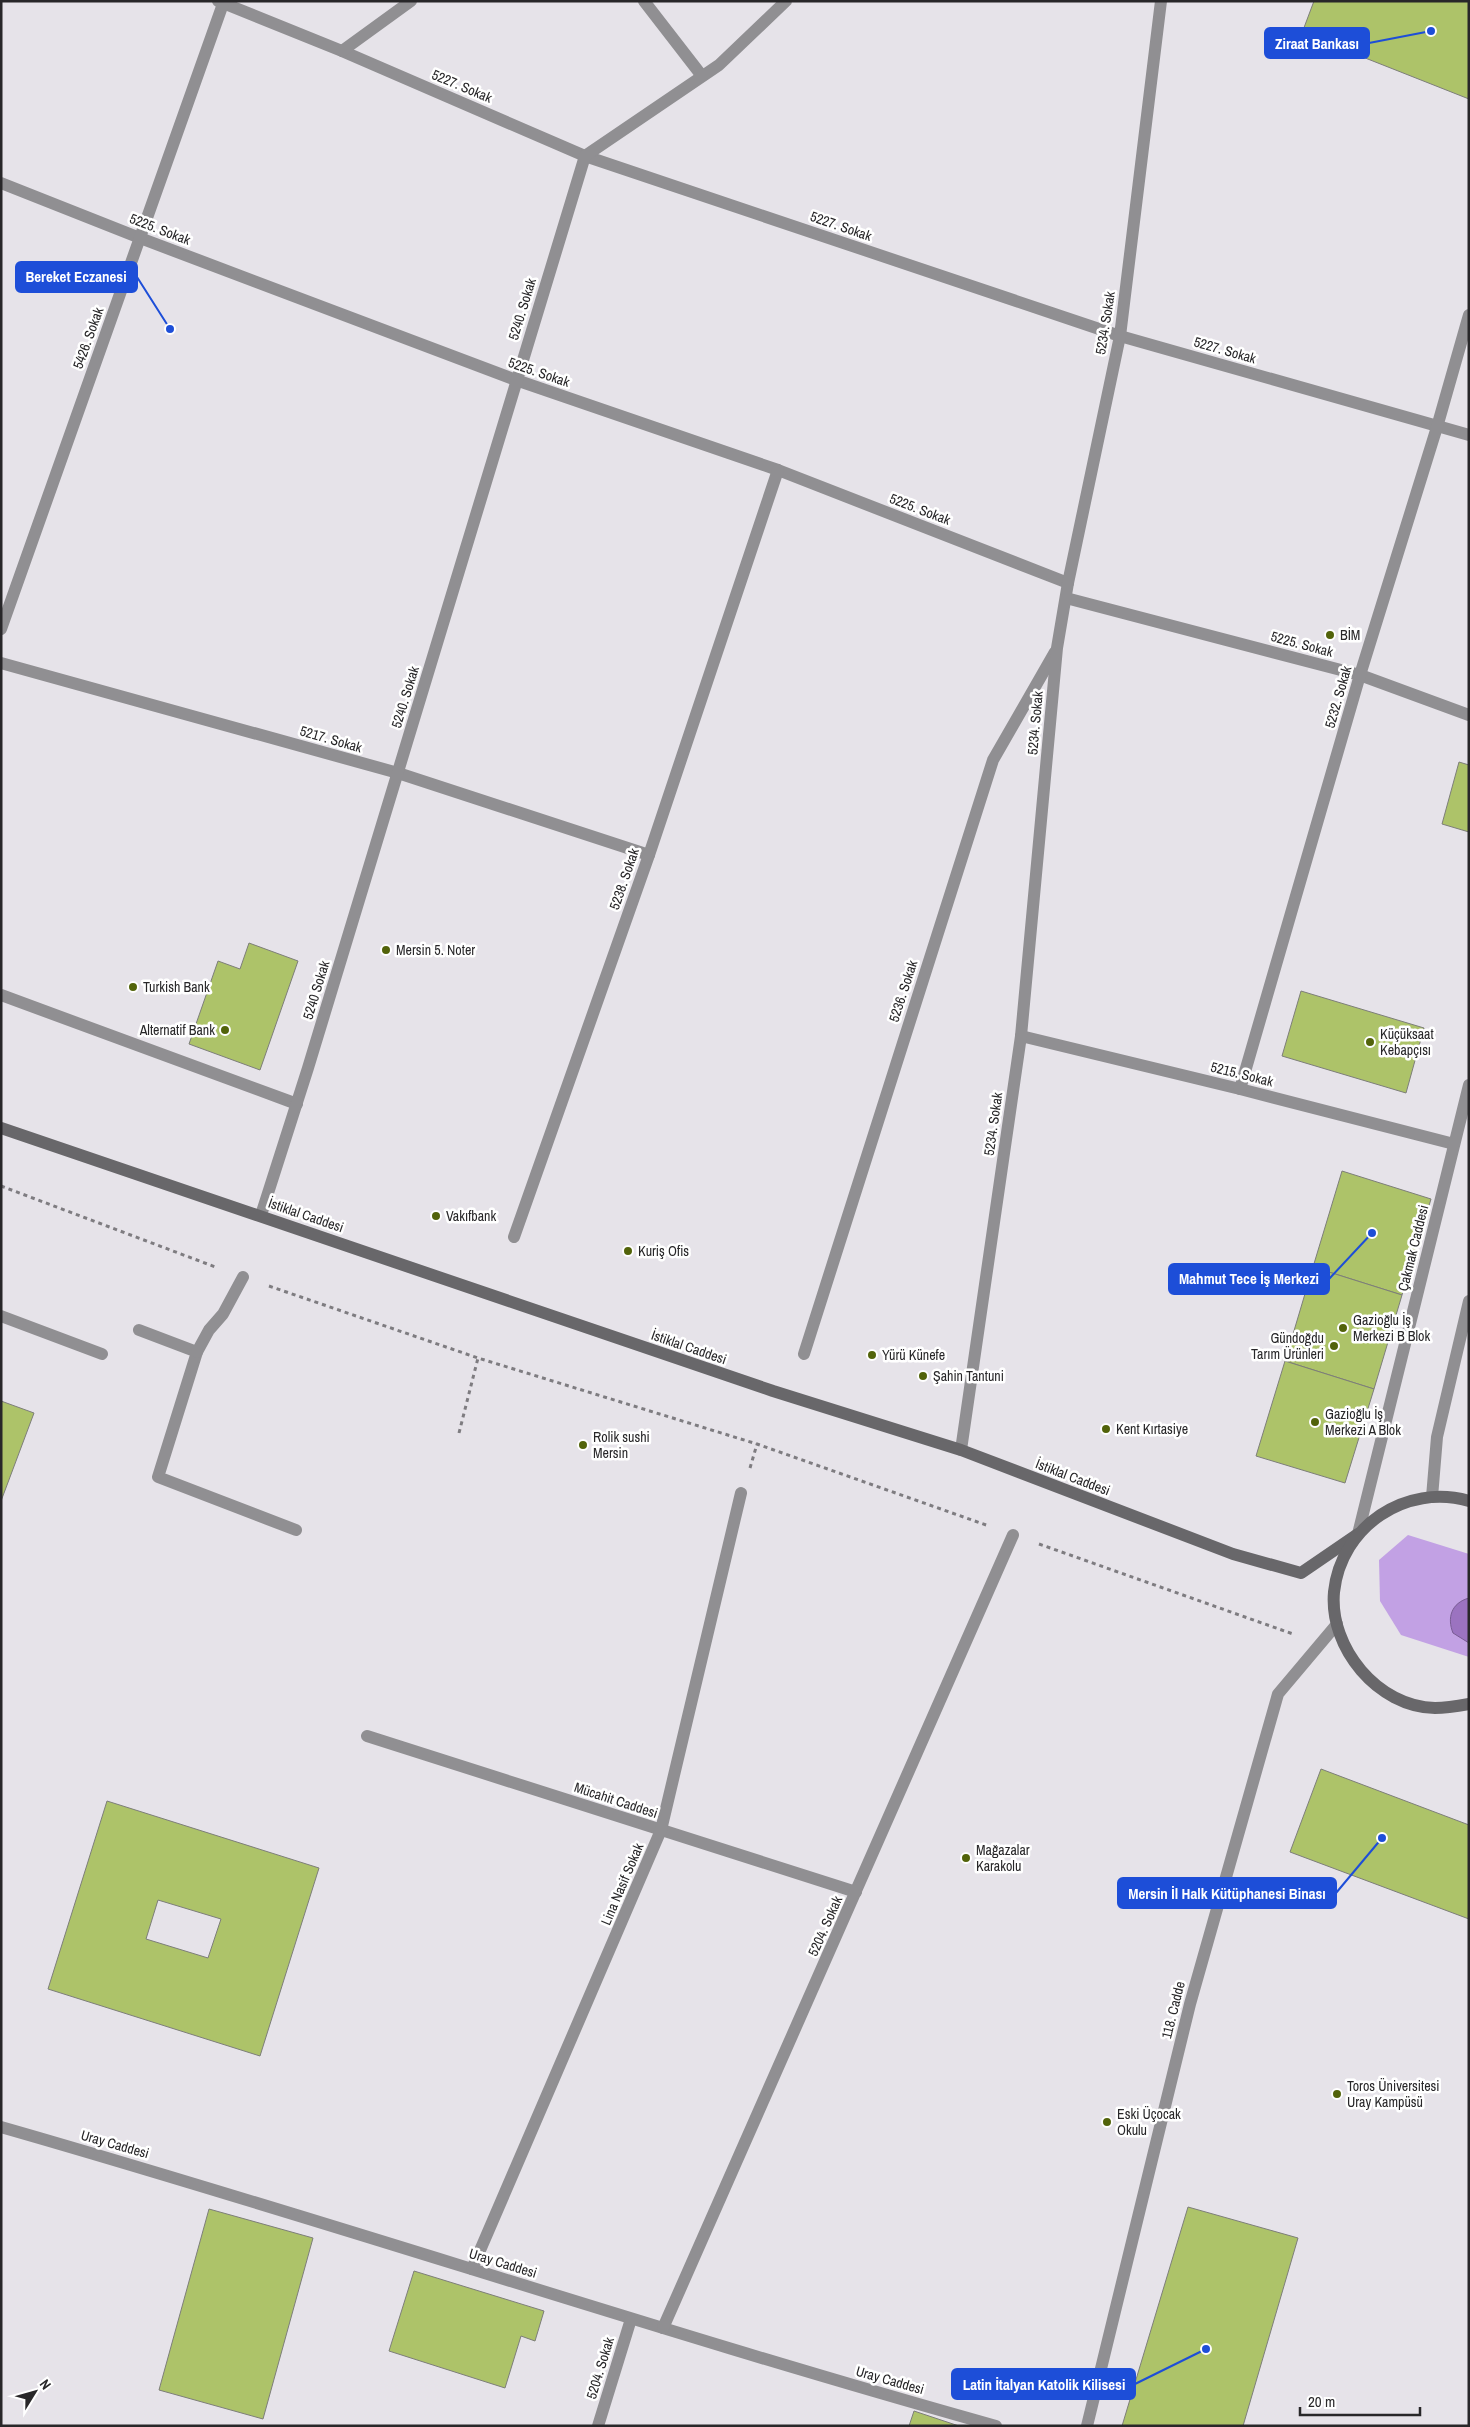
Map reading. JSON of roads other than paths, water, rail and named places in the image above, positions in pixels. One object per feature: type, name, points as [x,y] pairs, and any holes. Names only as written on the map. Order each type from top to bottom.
[{"type":"main road","name":"İstiklal Caddesi","points":[[1,1128],[773,1391],[961,1450],[1233,1554],[1301,1572],[1358,1534]]},
{"type":"main road","points":[[1469,1501],[1452,1496],[1416,1498],[1384,1511],[1358,1534],[1342,1561],[1334,1592],[1336,1624],[1349,1656],[1372,1682],[1401,1700],[1434,1708],[1469,1704]]},
{"type":"street","points":[[387,19],[394,1]]},
{"type":"street","points":[[342,51],[411,1]]},
{"type":"street","points":[[644,1],[702,76]]},
{"type":"street","points":[[584,156],[719,65],[786,1]]},
{"type":"street","name":"5234. Sokak","points":[[961,1450],[1021,1036],[1057,648],[1068,583],[1120,336],[1161,1]]},
{"type":"street","name":"5227. Sokak","points":[[222,2],[342,51],[584,156],[1120,336],[1469,435]]},
{"type":"street","name":"5426. Sokak","points":[[1,628],[222,2]]},
{"type":"street","name":"5240. Sokak","points":[[398,773],[584,156]]},
{"type":"street","name":"5225. Sokak","points":[[1,183],[140,238],[516,380],[778,470],[1068,583]]},
{"type":"street","name":"5232. Sokak","points":[[1240,1089],[1360,675],[1437,426],[1469,315]]},
{"type":"street","name":"5238. Sokak","points":[[514,1237],[649,855],[778,470]]},
{"type":"street","name":"5225. Sokak","points":[[1066,598],[1360,675],[1469,715]]},
{"type":"street","name":"5236. Sokak","points":[[804,1354],[993,760],[1057,648]]},
{"type":"street","name":"5217. Sokak","points":[[1,663],[398,773],[649,855]]},
{"type":"street","name":"5240 Sokak","points":[[261,1215],[297,1104],[398,773]]},
{"type":"street","points":[[1,994],[297,1104]]},
{"type":"street","name":"5215. Sokak","points":[[1021,1036],[1240,1089],[1454,1144]]},
{"type":"street","name":"Çakmak Caddesi","points":[[1358,1534],[1469,1085]]},
{"type":"street","points":[[243,1277],[223,1314],[209,1330],[197,1352],[158,1478],[296,1530]]},
{"type":"street","points":[[1432,1497],[1437,1437],[1469,1301]]},
{"type":"street","points":[[1,1316],[102,1354]]},
{"type":"street","points":[[139,1330],[197,1352]]},
{"type":"street","name":"Lina Nasif Sokak","points":[[472,2269],[661,1830],[742,1492]]},
{"type":"street","name":"5204. Sokak","points":[[662,2328],[1013,1535]]},
{"type":"street","name":"118. Cadde","points":[[1087,2426],[1190,2004],[1278,1694],[1336,1624]]},
{"type":"street","name":"Mücahit Caddesi","points":[[367,1736],[856,1892]]},
{"type":"street","name":"Uray Caddesi","points":[[1,2127],[184,2179],[632,2319],[996,2426]]},
{"type":"street","name":"5204. Sokak","points":[[598,2426],[632,2319]]},
{"type":"place","name":"Ziraat Bankası","points":[[1431,31]]},
{"type":"place","name":"Bereket Eczanesi","points":[[170,329]]},
{"type":"place","name":"BİM","points":[[1330,635]]},
{"type":"place","name":"Mersin 5. Noter","points":[[386,950]]},
{"type":"place","name":"Turkish Bank","points":[[133,987]]},
{"type":"place","name":"Alternatif Bank","points":[[225,1030]]},
{"type":"place","name":"Küçüksaat Kebapçısı","points":[[1370,1042]]},
{"type":"place","name":"Vakıfbank","points":[[436,1216]]},
{"type":"place","name":"Mahmut Tece İş Merkezi","points":[[1372,1233]]},
{"type":"place","name":"Kuriş Ofis","points":[[628,1251]]},
{"type":"place","name":"Gazioğlu İş Merkezi B Blok","points":[[1343,1328]]},
{"type":"place","name":"Gündoğdu Tarım Ürünleri","points":[[1334,1346]]},
{"type":"place","name":"Yürü Künefe","points":[[872,1355]]},
{"type":"place","name":"Şahin Tantuni","points":[[923,1376]]},
{"type":"place","name":"Gazioğlu İş Merkezi A Blok","points":[[1315,1422]]},
{"type":"place","name":"Kent Kırtasiye","points":[[1106,1429]]},
{"type":"place","name":"Rolik sushi Mersin","points":[[583,1445]]},
{"type":"place","name":"Mersin İl Halk Kütüphanesi Binası","points":[[1382,1838]]},
{"type":"place","name":"Mağazalar Karakolu","points":[[966,1858]]},
{"type":"place","name":"Toros Üniversitesi Uray Kampüsü","points":[[1337,2094]]},
{"type":"place","name":"Eski Üçocak Okulu","points":[[1107,2122]]},
{"type":"place","name":"Latin İtalyan Katolik Kilisesi","points":[[1206,2349]]}]
